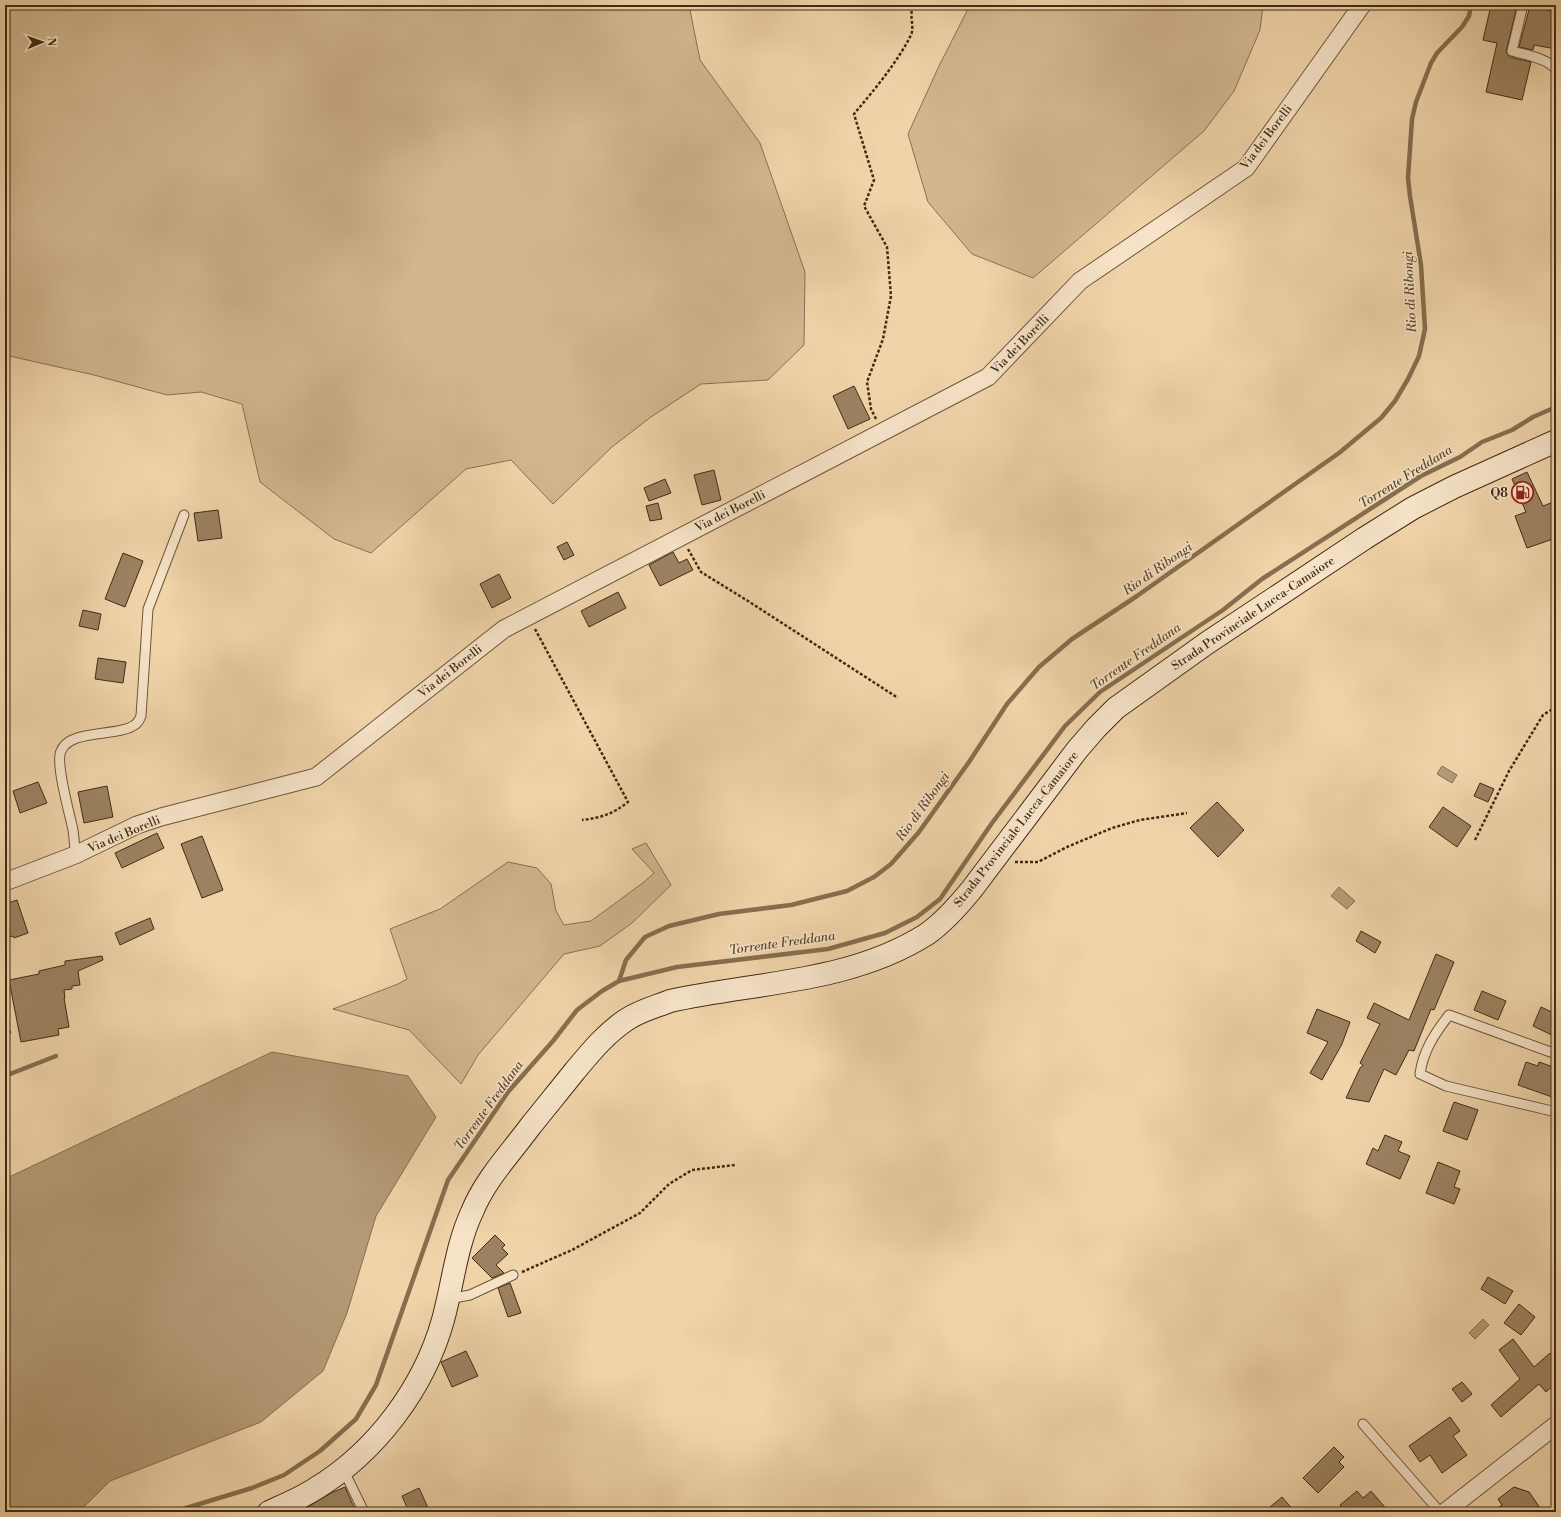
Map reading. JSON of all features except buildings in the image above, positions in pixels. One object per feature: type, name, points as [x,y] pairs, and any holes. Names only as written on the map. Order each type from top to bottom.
[{"type":"main road","name":"Strada Provinciale Lucca-Camaiore","points":[[269,1512],[314,1490],[366,1450],[379,1435],[416,1384],[431,1353],[442,1320],[461,1240],[471,1212],[485,1186],[551,1100],[597,1044],[612,1031],[627,1019],[652,1007],[670,1001],[836,972],[862,964],[888,953],[928,933],[943,921],[972,889],[1077,750],[1116,708],[1207,643],[1413,508],[1473,478],[1556,441]]},
{"type":"street","name":"Via dei Borelli","points":[[5,882],[75,855],[138,825],[161,817],[316,777],[504,629],[988,377],[1080,281],[1246,168],[1362,5]]},
{"type":"street","points":[[1445,1512],[1556,1425]]},
{"type":"lane","points":[[1522,8],[1512,50],[1545,60],[1555,67],[1556,71]]},
{"type":"lane","points":[[75,855],[73,832],[60,768],[59,754],[63,747],[71,740],[128,728],[137,723],[141,716],[148,609],[184,515]]},
{"type":"lane","points":[[1556,1054],[1449,1015],[1434,1034],[1422,1061],[1420,1074],[1446,1086],[1556,1112]]},
{"type":"lane","points":[[447,1300],[470,1295],[514,1275]]},
{"type":"lane","points":[[1363,1424],[1440,1512]]},
{"type":"lane","points":[[343,1469],[364,1512]]},
{"type":"path","points":[[882,432],[871,409],[867,382],[883,339],[891,289],[887,247],[864,206],[874,180],[854,114],[887,74],[912,34],[911,10],[914,5]]},
{"type":"path","points":[[681,536],[701,572],[748,600],[898,698]]},
{"type":"path","points":[[528,616],[628,802],[600,818],[582,820]]},
{"type":"path","points":[[1475,840],[1509,771],[1543,715],[1556,706]]},
{"type":"path","points":[[996,858],[1020,862],[1038,862],[1090,836],[1112,828],[1140,820],[1187,813]]},
{"type":"path","points":[[5,1033],[11,1032]]},
{"type":"path","points":[[514,1275],[572,1250],[640,1213],[669,1184],[692,1170],[735,1165]]},
{"type":"shaded area","points":[[5,5],[689,5],[700,60],[760,143],[805,272],[804,345],[768,380],[701,384],[651,417],[612,447],[553,504],[511,460],[466,469],[371,553],[334,539],[260,482],[242,404],[201,392],[167,395],[94,375],[5,355]]},
{"type":"shaded area","points":[[970,5],[1263,5],[1260,30],[1234,91],[1204,131],[1033,278],[972,254],[928,202],[908,134],[939,66]]},
{"type":"shaded area","points":[[1442,766],[1457,775],[1452,783],[1437,774]]},
{"type":"shaded area","points":[[646,843],[671,885],[632,923],[600,946],[564,954],[478,1055],[461,1084],[409,1030],[333,1009],[398,984],[407,979],[390,929],[440,909],[508,862],[537,868],[551,884],[556,911],[564,925],[591,921],[654,873],[632,849]]},
{"type":"shaded area","points":[[1339,887],[1355,901],[1347,909],[1331,896]]},
{"type":"shaded area","points":[[272,1052],[408,1076],[436,1117],[376,1216],[347,1313],[323,1371],[261,1422],[110,1481],[79,1512],[5,1512],[5,1179]]},
{"type":"shaded area","points":[[1483,1319],[1489,1325],[1475,1339],[1469,1333]]},
{"type":"waterway","name":"Rio di Ribongi","points":[[619,981],[626,960],[645,937],[669,926],[719,914],[791,905],[847,891],[874,877],[891,864],[919,832],[969,762],[1007,704],[1039,667],[1072,639],[1137,596],[1339,453],[1381,418],[1395,401],[1408,379],[1419,356],[1425,329],[1421,265],[1408,178],[1412,119],[1416,102],[1431,63],[1437,53],[1462,27],[1469,16],[1471,5]]},
{"type":"waterway","name":"Torrente Freddana","points":[[173,1512],[252,1488],[284,1475],[320,1451],[356,1419],[376,1385],[448,1180],[508,1092],[553,1041],[577,1010],[602,991],[619,981],[677,967],[828,949],[885,933],[917,917],[940,899],[992,823],[1065,726],[1100,692],[1223,610],[1262,579],[1421,476],[1460,457],[1482,442],[1512,430],[1533,417],[1556,407]]},
{"type":"waterway","points":[[5,1076],[56,1056]]},
{"type":"place","name":"Q8","points":[[1523,493]]}]
